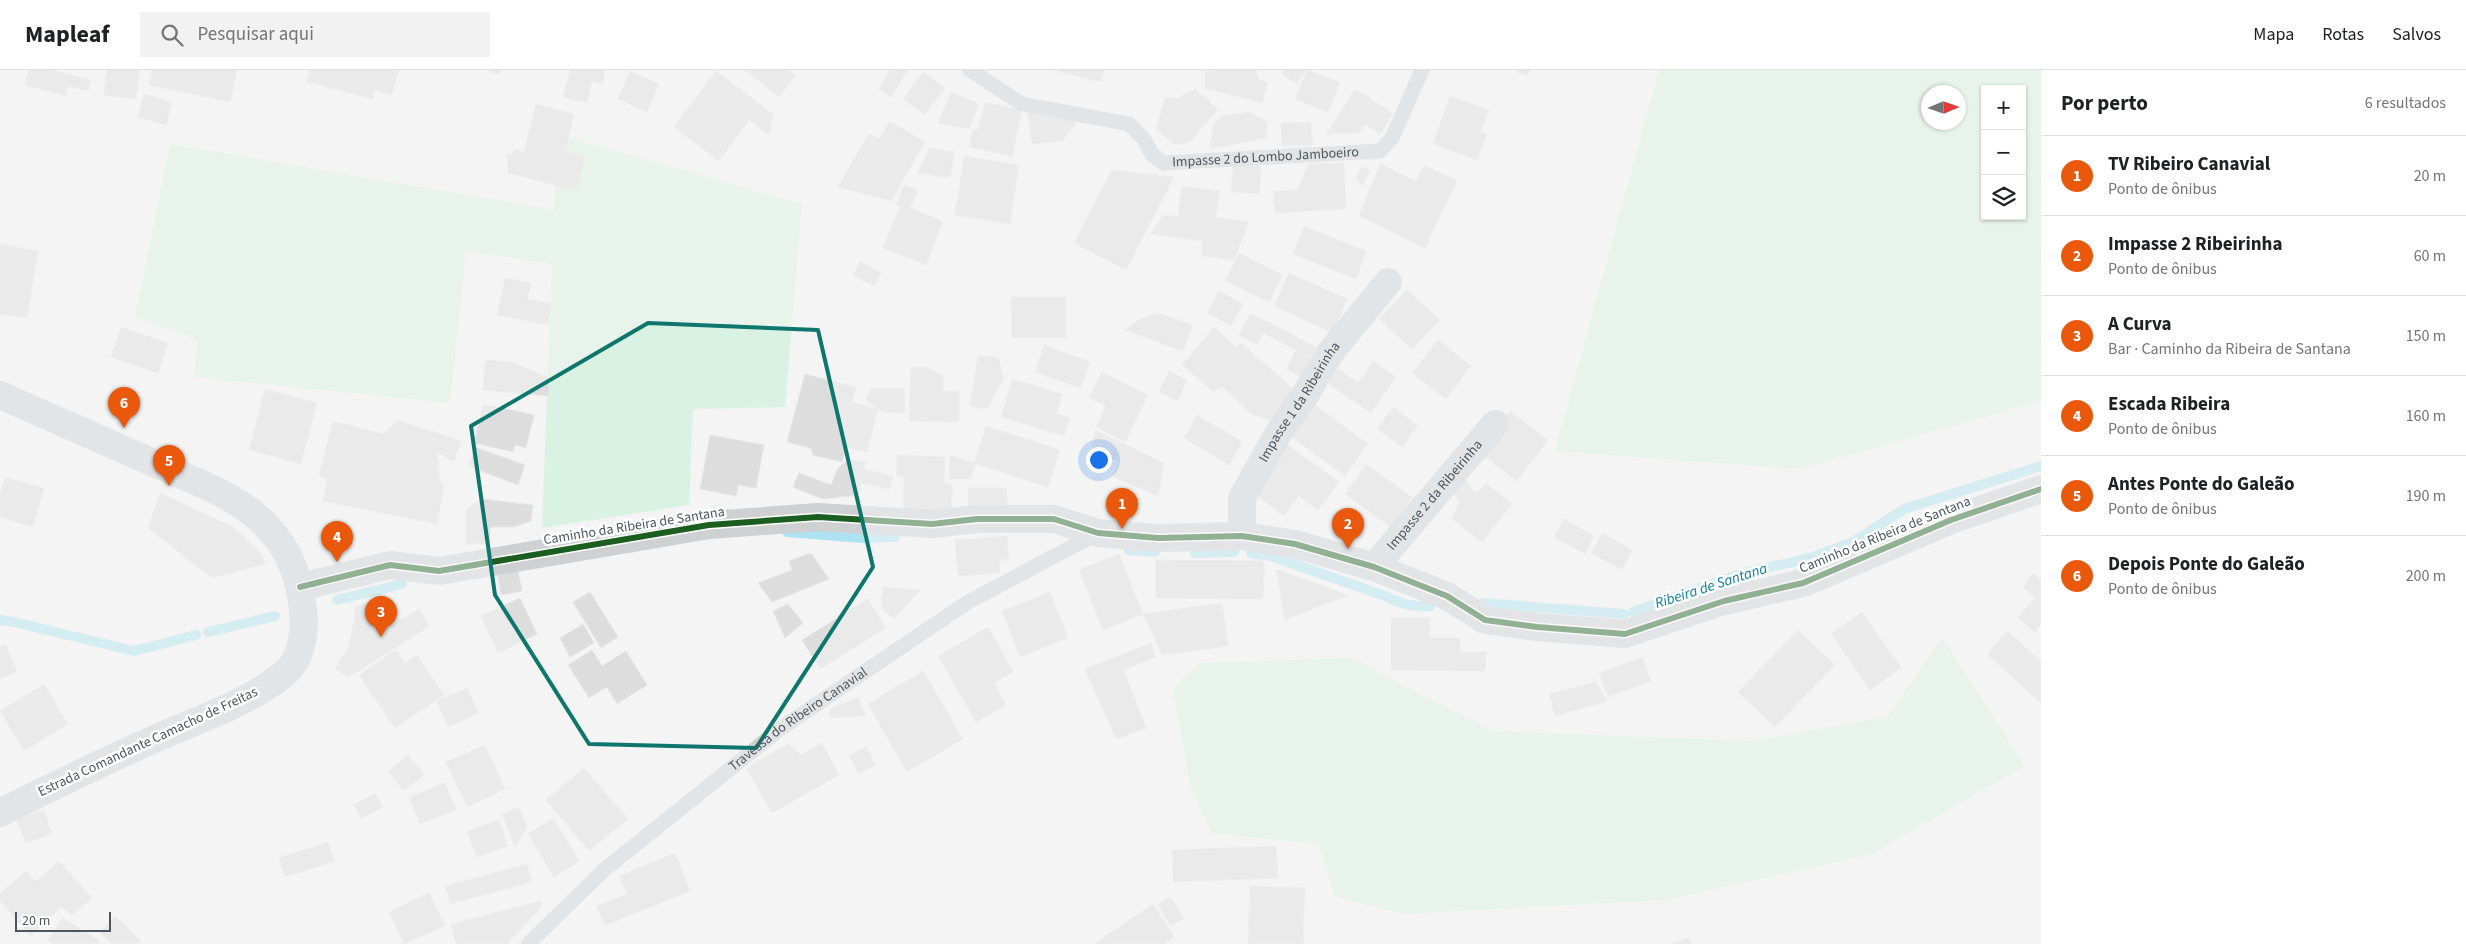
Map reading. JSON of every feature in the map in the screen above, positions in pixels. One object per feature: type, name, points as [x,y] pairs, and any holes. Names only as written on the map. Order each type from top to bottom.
[{"type":"main road","name":"Estrada Comandante Camacho de Freitas","points":[[0,395],[202,485],[244,507],[276,536],[288,554],[300,587],[304,625],[302,644],[296,659],[285,673],[251,695],[91,767],[0,813]]},
{"type":"street","name":"Impasse 1 da Ribeirinha","points":[[1242,536],[1242,498],[1278,434],[1305,395],[1330,353],[1388,282]]},
{"type":"street","name":"Impasse 2 da Ribeirinha","points":[[1374,567],[1495,424]]},
{"type":"street","name":"Caminho da Ribeira de Santana","points":[[300,587],[390,565],[439,570],[709,525],[818,517],[932,524],[977,518],[1054,519],[1098,533],[1158,538],[1242,536],[1295,544],[1374,567],[1446,596],[1485,620],[1537,627],[1625,634],[1724,601],[1803,583],[1952,520],[2041,489]]},
{"type":"lane","name":"Impasse 2 do Lombo Jamboeiro","points":[[970,70],[1022,104],[1129,124],[1143,138],[1152,154],[1163,163],[1380,151],[1392,138],[1422,70]]},
{"type":"lane","name":"Travessa do Ribeiro Canavial","points":[[528,944],[604,870],[780,729],[968,602],[1098,533]]},
{"type":"highlighted area","points":[[648,323],[818,330],[873,567],[756,748],[589,744],[495,595],[471,426]]},
{"type":"green space","points":[[1659,70],[2041,70],[2041,401],[1800,469],[1555,451]]},
{"type":"green space","points":[[558,134],[802,204],[785,407],[693,409],[689,505],[542,528],[552,264],[466,251],[450,403],[195,377],[197,339],[135,317],[170,144],[554,210]]},
{"type":"green space","points":[[1942,637],[2025,766],[1872,854],[1665,900],[1404,914],[1335,897],[1319,844],[1212,833],[1191,790],[1173,688],[1201,663],[1351,658],[1494,731],[1752,741],[1887,717]]},
{"type":"building","points":[[29,70],[52,70],[91,80],[88,91],[68,86],[66,96],[25,85]]},
{"type":"building","points":[[107,70],[140,70],[136,99],[104,95]]},
{"type":"building","points":[[152,70],[237,70],[230,102],[149,85]]},
{"type":"building","points":[[310,70],[399,70],[392,95],[375,90],[373,99],[307,82]]},
{"type":"building","points":[[487,70],[502,70],[500,75]]},
{"type":"building","points":[[570,70],[601,70],[605,72],[602,84],[592,81],[587,103],[563,97]]},
{"type":"building","points":[[745,70],[789,70],[796,75],[779,97]]},
{"type":"building","points":[[890,70],[908,70],[891,97],[878,89]]},
{"type":"building","points":[[1053,70],[1104,70],[1101,82]]},
{"type":"building","points":[[1256,70],[1259,80],[1268,82],[1262,103],[1205,88],[1205,71]]},
{"type":"building","points":[[1284,70],[1306,70],[1296,84],[1282,74]]},
{"type":"building","points":[[1307,70],[1340,82],[1328,112],[1295,99]]},
{"type":"building","points":[[1514,70],[1530,70],[1527,76]]},
{"type":"building","points":[[630,71],[659,84],[647,112],[618,99]]},
{"type":"building","points":[[716,71],[773,114],[769,135],[749,120],[719,161],[674,127]]},
{"type":"building","points":[[923,72],[945,88],[925,115],[903,99]]},
{"type":"building","points":[[1195,89],[1218,109],[1190,142],[1175,145],[1156,129],[1165,98],[1179,98]]},
{"type":"building","points":[[1355,89],[1393,113],[1380,134],[1365,124],[1359,133],[1327,134]]},
{"type":"building","points":[[951,92],[979,104],[969,129],[938,123]]},
{"type":"building","points":[[144,94],[172,102],[166,125],[138,117]]},
{"type":"building","points":[[1450,96],[1489,110],[1480,133],[1487,133],[1477,160],[1433,144]]},
{"type":"building","points":[[985,102],[1022,110],[1012,156],[969,147],[973,129],[978,130]]},
{"type":"building","points":[[536,104],[574,114],[565,152],[585,157],[577,191],[508,173],[507,153],[512,157],[514,149],[524,152]]},
{"type":"building","points":[[1250,112],[1268,122],[1266,138],[1210,149],[1213,126],[1221,116]]},
{"type":"building","points":[[1028,113],[1078,121],[1062,141],[1032,144]]},
{"type":"building","points":[[890,121],[925,142],[891,201],[838,187],[869,133],[879,139]]},
{"type":"building","points":[[1311,122],[1312,145],[1282,146],[1281,123]]},
{"type":"building","points":[[929,148],[954,152],[950,178],[918,173]]},
{"type":"building","points":[[964,156],[1019,165],[1010,224],[955,215]]},
{"type":"building","points":[[1344,163],[1346,209],[1275,213],[1273,191],[1298,190],[1308,164]]},
{"type":"building","points":[[1233,164],[1261,166],[1259,194],[1231,192]]},
{"type":"building","points":[[1380,164],[1416,181],[1424,165],[1457,181],[1425,248],[1359,216]]},
{"type":"building","points":[[1362,166],[1370,171],[1362,186],[1356,177]]},
{"type":"building","points":[[1112,170],[1174,177],[1126,270],[1074,243]]},
{"type":"building","points":[[904,185],[918,190],[910,208],[943,221],[926,265],[883,248],[900,206],[896,205]]},
{"type":"building","points":[[1182,186],[1220,191],[1216,217],[1249,222],[1234,260],[1201,256],[1203,241],[1151,234],[1163,215],[1178,217]]},
{"type":"building","points":[[1304,226],[1366,251],[1356,279],[1293,254]]},
{"type":"building","points":[[0,244],[38,251],[27,318],[0,314]]},
{"type":"building","points":[[1239,253],[1282,275],[1269,302],[1225,280]]},
{"type":"building","points":[[860,261],[881,273],[874,286],[853,275]]},
{"type":"building","points":[[1289,273],[1347,299],[1333,333],[1274,306]]},
{"type":"building","points":[[505,278],[531,283],[527,299],[552,304],[548,325],[497,315]]},
{"type":"building","points":[[1407,290],[1440,320],[1412,349],[1379,319]]},
{"type":"building","points":[[1219,291],[1243,304],[1231,326],[1207,312]]},
{"type":"building","points":[[1011,297],[1066,297],[1066,338],[1012,338]]},
{"type":"building","points":[[1158,313],[1193,325],[1183,351],[1125,330],[1139,320]]},
{"type":"building","points":[[1251,313],[1316,347],[1301,377],[1286,369],[1296,350],[1263,333],[1257,345],[1239,335]]},
{"type":"building","points":[[121,327],[168,343],[158,373],[111,357]]},
{"type":"building","points":[[1214,327],[1236,347],[1241,343],[1295,390],[1270,420],[1252,414],[1222,387],[1213,391],[1182,365]]},
{"type":"building","points":[[1438,340],[1471,366],[1446,399],[1412,373]]},
{"type":"building","points":[[1044,345],[1090,362],[1081,388],[1035,372]]},
{"type":"building","points":[[978,355],[998,358],[1004,379],[987,409],[970,406]]},
{"type":"building","points":[[485,360],[511,362],[550,378],[548,396],[483,390]]},
{"type":"building","points":[[1373,361],[1396,377],[1371,413],[1328,384],[1338,369],[1358,383]]},
{"type":"building","points":[[911,367],[926,367],[943,376],[943,391],[959,392],[959,422],[909,421]]},
{"type":"building","points":[[1169,371],[1187,380],[1177,401],[1159,392]]},
{"type":"building","points":[[1102,372],[1148,395],[1125,442],[1096,427],[1106,406],[1089,397]]},
{"type":"building","points":[[805,374],[856,387],[852,402],[878,409],[867,452],[846,447],[842,462],[813,455],[811,448],[787,442]]},
{"type":"building","points":[[1012,379],[1062,394],[1057,414],[1070,418],[1064,436],[1001,417]]},
{"type":"building","points":[[871,388],[905,388],[905,413],[883,412],[866,400]]},
{"type":"building","points":[[265,389],[317,403],[301,464],[249,450]]},
{"type":"building","points":[[483,404],[534,415],[526,448],[515,445],[513,452],[474,443]]},
{"type":"building","points":[[1315,405],[1368,444],[1345,476],[1292,437]]},
{"type":"building","points":[[1393,407],[1418,426],[1402,447],[1377,429]]},
{"type":"building","points":[[1510,411],[1548,440],[1517,481],[1479,452]]},
{"type":"building","points":[[1197,415],[1242,442],[1229,465],[1184,438]]},
{"type":"building","points":[[397,420],[461,441],[454,462],[437,452],[440,480],[444,488],[437,524],[323,501],[327,479],[319,475],[333,421],[384,434]]},
{"type":"building","points":[[986,426],[1060,450],[1048,487],[976,464],[970,479],[949,479],[950,455],[974,463]]},
{"type":"building","points":[[1095,430],[1164,463],[1158,496],[1113,477],[1119,462],[1092,450]]},
{"type":"building","points":[[710,435],[764,445],[756,488],[738,485],[736,496],[700,489]]},
{"type":"building","points":[[1288,445],[1339,482],[1318,510],[1299,496],[1284,516],[1253,493]]},
{"type":"building","points":[[475,447],[525,465],[518,485],[468,466]]},
{"type":"building","points":[[897,455],[945,457],[945,483],[952,484],[951,514],[903,513],[904,477],[897,476]]},
{"type":"building","points":[[849,459],[866,462],[864,469],[893,476],[890,489],[861,483],[859,495],[822,499],[793,487],[799,473],[831,485],[838,468]]},
{"type":"building","points":[[1366,464],[1412,497],[1391,527],[1345,494]]},
{"type":"building","points":[[5,477],[44,488],[33,527],[0,517],[0,495]]},
{"type":"building","points":[[1464,477],[1475,493],[1487,484],[1512,504],[1482,542],[1452,519],[1459,501],[1449,487]]},
{"type":"building","points":[[968,488],[1007,488],[1007,506],[968,506]]},
{"type":"building","points":[[160,493],[233,527],[258,550],[266,564],[212,578],[148,528]]},
{"type":"building","points":[[482,499],[533,505],[531,521],[514,527],[490,527],[490,544],[466,544],[466,510]]},
{"type":"building","points":[[1564,519],[1594,536],[1585,554],[1554,537]]},
{"type":"building","points":[[1602,533],[1632,550],[1622,570],[1591,553]]},
{"type":"building","points":[[1007,536],[1009,560],[999,560],[1000,573],[958,576],[955,540]]},
{"type":"building","points":[[811,553],[829,579],[772,602],[758,583],[792,570],[789,561]]},
{"type":"building","points":[[1119,554],[1143,614],[1103,630],[1079,570]]},
{"type":"building","points":[[1156,560],[1264,561],[1263,599],[1156,598]]},
{"type":"building","points":[[517,566],[522,591],[501,595],[497,570]]},
{"type":"building","points":[[1276,569],[1348,595],[1285,620]]},
{"type":"building","points":[[2033,573],[2041,580],[2041,624],[2035,632],[2018,618],[2035,597],[2023,587]]},
{"type":"building","points":[[883,587],[920,590],[894,619],[881,608]]},
{"type":"building","points":[[590,592],[618,637],[601,648],[573,602]]},
{"type":"building","points":[[1050,592],[1068,638],[1020,657],[1002,611]]},
{"type":"building","points":[[520,598],[537,634],[498,653],[481,616]]},
{"type":"building","points":[[377,599],[392,625],[419,609],[430,626],[349,677],[335,669],[348,648],[355,618],[355,607]]},
{"type":"building","points":[[868,599],[886,628],[820,669],[802,640]]},
{"type":"building","points":[[1222,603],[1228,646],[1162,655],[1143,614]]},
{"type":"building","points":[[788,604],[803,623],[785,638],[773,611]]},
{"type":"building","points":[[1862,612],[1901,668],[1870,690],[1831,634]]},
{"type":"building","points":[[1391,618],[1430,618],[1430,638],[1460,638],[1460,652],[1486,652],[1485,671],[1391,670]]},
{"type":"building","points":[[583,624],[594,643],[570,657],[560,638]]},
{"type":"building","points":[[988,627],[1013,672],[994,683],[1006,705],[976,722],[938,656]]},
{"type":"building","points":[[1798,630],[1835,665],[1775,727],[1738,692]]},
{"type":"building","points":[[2007,631],[2041,661],[2041,703],[1987,654]]},
{"type":"building","points":[[5,643],[17,672],[0,679],[0,646]]},
{"type":"building","points":[[1151,643],[1156,657],[1124,670],[1146,728],[1116,739],[1085,669]]},
{"type":"building","points":[[396,650],[405,663],[417,655],[444,695],[395,728],[359,675]]},
{"type":"building","points":[[592,650],[602,666],[626,651],[647,685],[617,704],[607,687],[589,698],[568,665]]},
{"type":"building","points":[[1643,657],[1651,681],[1608,697],[1599,673]]},
{"type":"building","points":[[923,671],[963,739],[907,772],[868,704]]},
{"type":"building","points":[[1596,682],[1607,701],[1555,716],[1549,694]]},
{"type":"building","points":[[44,684],[68,724],[24,751],[0,711]]},
{"type":"building","points":[[467,688],[479,713],[448,727],[437,701]]},
{"type":"building","points":[[858,697],[866,716],[830,718],[830,709]]},
{"type":"building","points":[[822,743],[839,775],[772,813],[746,768],[788,744],[801,755]]},
{"type":"building","points":[[485,745],[505,789],[467,807],[446,762]]},
{"type":"building","points":[[866,746],[876,765],[859,774],[849,756]]},
{"type":"building","points":[[408,755],[424,775],[404,791],[388,771]]},
{"type":"building","points":[[584,768],[628,819],[589,851],[546,800]]},
{"type":"building","points":[[445,783],[456,810],[420,824],[409,797]]},
{"type":"building","points":[[375,793],[383,807],[361,819],[354,805]]},
{"type":"building","points":[[519,807],[527,827],[515,847],[502,814]]},
{"type":"building","points":[[44,810],[52,834],[25,843],[17,819]]},
{"type":"building","points":[[553,818],[579,861],[554,877],[528,834]]},
{"type":"building","points":[[499,820],[508,846],[477,857],[467,831]]},
{"type":"building","points":[[328,842],[334,861],[285,877],[279,858]]},
{"type":"building","points":[[1276,846],[1278,878],[1173,882],[1172,850]]},
{"type":"building","points":[[675,853],[690,891],[605,925],[596,906],[627,894],[619,876]]},
{"type":"building","points":[[59,861],[92,898],[72,915],[61,907],[31,936],[0,901],[0,894],[26,871],[36,882]]},
{"type":"building","points":[[527,864],[532,882],[450,904],[445,886]]},
{"type":"building","points":[[1250,886],[1305,888],[1303,944],[1248,944]]},
{"type":"building","points":[[429,893],[445,926],[404,944],[389,912]]},
{"type":"building","points":[[1170,897],[1184,918],[1171,926],[1158,905]]},
{"type":"building","points":[[540,901],[542,906],[507,944],[456,944],[451,924]]},
{"type":"building","points":[[1153,904],[1174,937],[1164,944],[1094,944]]},
{"type":"building","points":[[115,916],[141,941],[138,944],[112,944],[100,932]]},
{"type":"building","points":[[63,918],[100,941],[97,944],[55,944],[48,940]]},
{"type":"building","points":[[1689,938],[1692,944],[1669,944]]},
{"type":"waterway","name":"Ribeira de Santana","points":[[1633,612],[1743,573],[1811,558],[1853,542],[1904,509],[2041,466]]},
{"type":"waterway","name":"Ribeira de Santana","points":[[787,532],[863,538],[895,537]]},
{"type":"waterway","name":"Ribeira de Santana","points":[[1128,550],[1155,552]]},
{"type":"waterway","name":"Ribeira de Santana","points":[[1195,553],[1234,552]]},
{"type":"waterway","name":"Ribeira de Santana","points":[[1251,553],[1271,556],[1402,603],[1430,606]]},
{"type":"waterway","name":"Ribeira de Santana","points":[[337,600],[402,584]]},
{"type":"waterway","name":"Ribeira de Santana","points":[[1483,603],[1624,614]]},
{"type":"waterway","name":"Ribeira de Santana","points":[[208,632],[275,616]]},
{"type":"waterway","name":"Ribeira de Santana","points":[[0,620],[134,651],[196,635]]},
{"type":"cycle path","points":[[300,587],[390,565],[439,571],[709,525],[818,517],[932,524],[977,519],[1054,519],[1098,533],[1158,538],[1242,536],[1295,544],[1374,567],[1447,596],[1485,620],[1537,627],[1625,634],[1724,601],[1803,583],[1951,520],[2041,489]]},
{"type":"place","name":"Depois Ponte do Galeão","points":[[124,428]]},
{"type":"place","name":"Antes Ponte do Galeão","points":[[169,486]]},
{"type":"place","name":"TV Ribeiro Canavial","points":[[1122,529]]},
{"type":"place","name":"Impasse 2 Ribeirinha","points":[[1348,549]]},
{"type":"place","name":"Escada Ribeira","points":[[337,562]]},
{"type":"place","name":"A Curva","points":[[381,637]]}]
